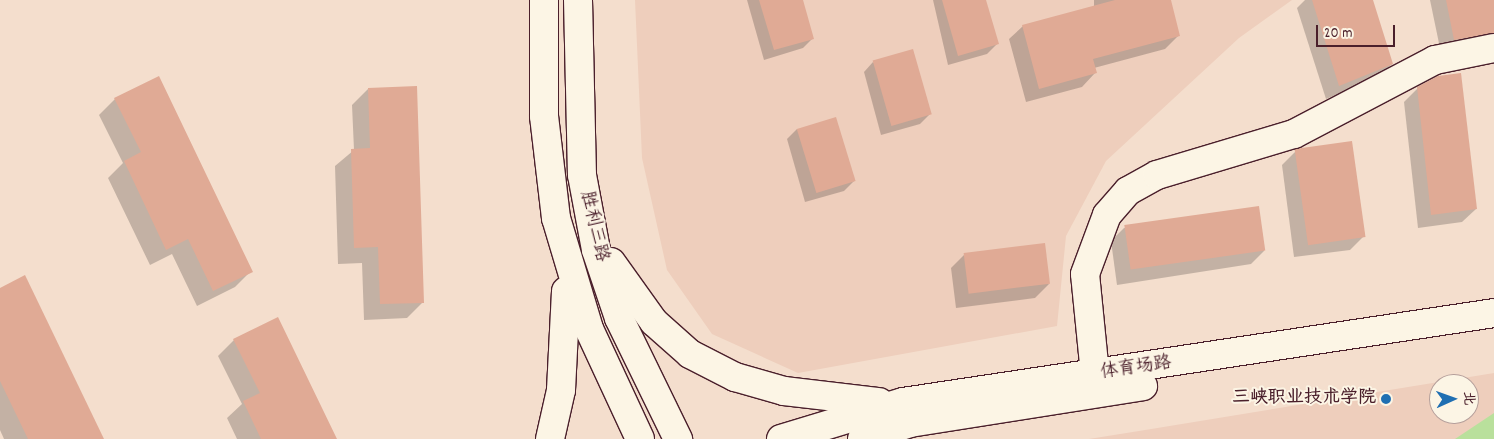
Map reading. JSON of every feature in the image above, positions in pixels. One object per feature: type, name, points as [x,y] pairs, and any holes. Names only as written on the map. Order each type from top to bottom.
[{"type":"main road","name":"胜利三路","points":[[544,0],[544,116],[556,218],[589,329],[640,439]]},
{"type":"main road","name":"胜利三路","points":[[578,0],[582,175],[593,232],[619,318],[678,439]]},
{"type":"main road","points":[[1095,374],[1085,274],[1107,215],[1128,191],[1157,175],[1294,134],[1435,60],[1494,48]]},
{"type":"main road","points":[[593,232],[654,322],[690,354],[735,377],[784,391],[907,413],[885,439]]},
{"type":"main road","points":[[550,439],[568,323],[564,244]]},
{"type":"main road","name":"体育场路","points":[[781,439],[1095,374],[1494,313]]},
{"type":"main road","name":"体育场路","points":[[862,439],[907,413],[1494,330]]},
{"type":"shaded area","points":[[635,0],[1292,0],[1239,38],[1106,161],[1066,236],[1057,326],[798,373],[712,334],[667,270],[642,158]]},
{"type":"shaded area","name":"三峡职业技术学院","points":[[1494,373],[1494,439],[1089,439],[1429,384],[1429,424],[1479,424],[1479,375]]},
{"type":"green space","points":[[1494,413],[1494,439],[1455,439],[1479,424]]},
{"type":"building","points":[[759,0],[803,0],[814,39],[774,50]]},
{"type":"building","points":[[942,0],[986,0],[999,44],[958,56]]},
{"type":"building","points":[[1115,0],[1171,0],[1180,36],[1093,59],[1097,73],[1039,89],[1022,25]]},
{"type":"building","points":[[1312,0],[1373,0],[1393,64],[1339,86]]},
{"type":"building","points":[[1446,0],[1494,0],[1494,33],[1454,40]]},
{"type":"building","points":[[913,49],[932,114],[891,126],[873,61]]},
{"type":"building","points":[[1461,73],[1477,209],[1431,215],[1417,87],[1438,76]]},
{"type":"building","points":[[159,76],[253,272],[213,291],[188,239],[166,250],[124,161],[141,152],[114,98]]},
{"type":"building","points":[[417,86],[424,303],[380,304],[378,247],[354,248],[351,149],[370,148],[368,88]]},
{"type":"building","points":[[836,117],[856,181],[816,193],[797,129]]},
{"type":"building","points":[[1352,141],[1365,237],[1308,245],[1295,149]]},
{"type":"building","points":[[1259,206],[1265,251],[1131,269],[1124,225]]},
{"type":"building","points":[[1045,243],[1050,284],[969,294],[964,253]]},
{"type":"building","points":[[25,275],[104,439],[28,439],[0,381],[0,288]]},
{"type":"building","points":[[278,317],[337,439],[261,439],[243,401],[260,393],[233,339]]},
{"type":"place","name":"三峡职业技术学院","points":[[1386,399]]}]
